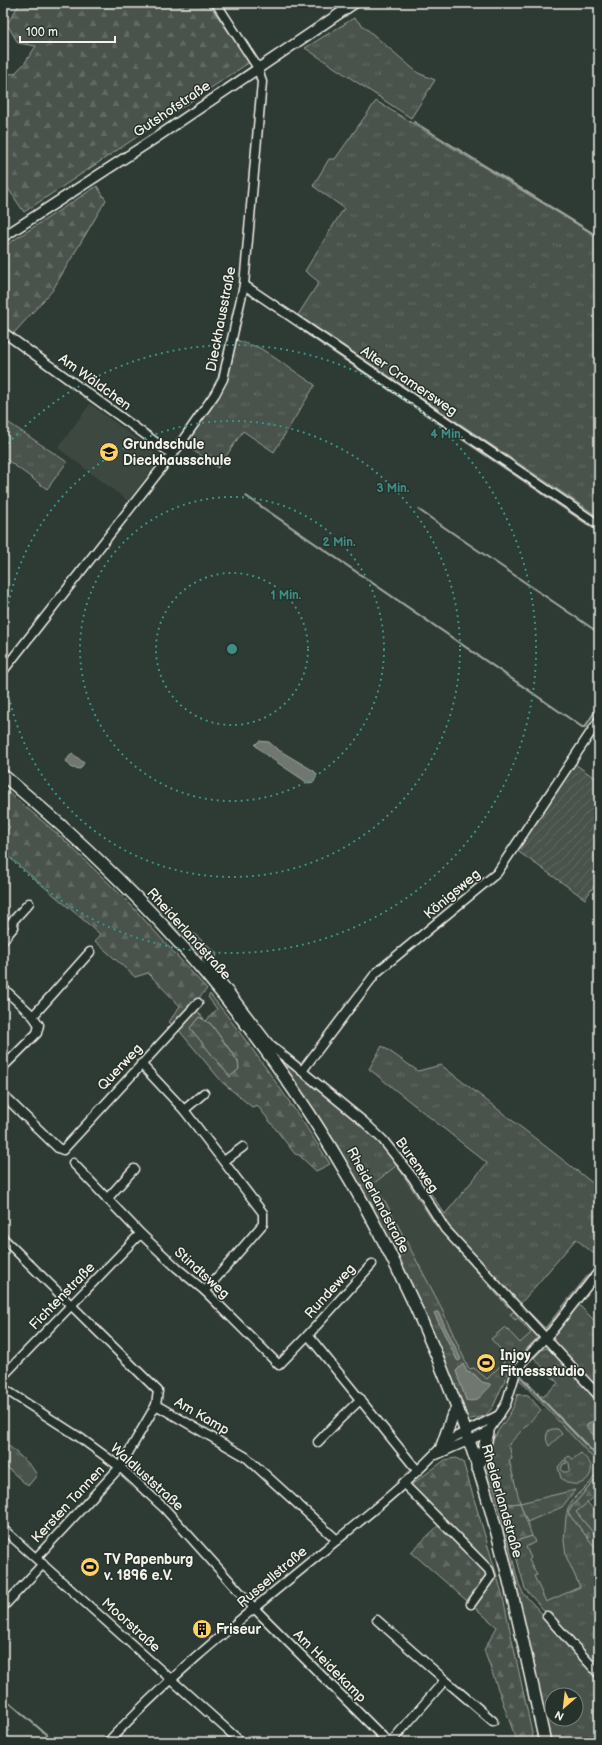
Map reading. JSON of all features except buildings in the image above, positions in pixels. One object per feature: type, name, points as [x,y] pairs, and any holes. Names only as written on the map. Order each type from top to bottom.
[{"type":"main road","name":"Rheiderlandstraße","points":[[3,775],[57,820],[153,914],[206,973],[244,1020],[281,1071],[333,1148],[388,1248],[421,1318],[467,1436],[506,1566],[545,1742]]},
{"type":"main road","points":[[442,1446],[452,1417],[457,1409]]},
{"type":"main road","points":[[477,1467],[482,1457],[488,1432]]},
{"type":"street","points":[[216,3],[258,68]]},
{"type":"street","name":"Gutshofstraße","points":[[3,237],[355,3]]},
{"type":"street","name":"Dieckhausstraße","points":[[3,671],[172,454],[215,394],[223,379],[244,286],[262,82],[258,68]]},
{"type":"street","name":"Alter Cramersweg","points":[[244,286],[599,525]]},
{"type":"street","name":"Am Wäldchen","points":[[3,332],[172,454]]},
{"type":"street","name":"Königsweg","points":[[302,1072],[376,973],[497,873],[599,720]]},
{"type":"street","points":[[3,940],[14,927],[11,923],[29,903]]},
{"type":"street","points":[[33,1016],[90,952]]},
{"type":"street","name":"Burenweg","points":[[206,959],[214,972],[270,1045],[363,1121],[383,1140],[413,1178],[445,1229],[599,1396]]},
{"type":"street","points":[[3,988],[33,1016],[39,1025],[37,1033],[3,1067]]},
{"type":"street","name":"Querweg","points":[[3,1095],[58,1148],[63,1150],[198,1003]]},
{"type":"street","points":[[141,1064],[184,1110],[263,1213],[263,1224],[205,1291]]},
{"type":"street","points":[[184,1110],[204,1093]]},
{"type":"street","points":[[224,1161],[243,1147]]},
{"type":"street","name":"Stindtsweg","points":[[73,1163],[142,1235],[177,1268],[205,1291],[279,1364],[282,1364]]},
{"type":"street","points":[[106,1199],[134,1169]]},
{"type":"street","name":"Fichtenstraße","points":[[3,1376],[137,1237],[142,1235]]},
{"type":"street","name":"Am Kamp","points":[[3,1238],[158,1391],[156,1405],[246,1457],[336,1540]]},
{"type":"street","name":"Rundeweg","points":[[282,1364],[372,1264]]},
{"type":"street","points":[[488,1432],[506,1404],[518,1368],[546,1338],[599,1271]]},
{"type":"street","name":"Rundeweg","points":[[308,1335],[417,1470]]},
{"type":"street","name":"Waldluststraße","points":[[3,1388],[79,1437],[120,1467],[165,1509],[254,1608]]},
{"type":"street","points":[[318,1442],[361,1399]]},
{"type":"street","name":"Kersten Tannen","points":[[36,1558],[120,1467],[156,1405]]},
{"type":"street","name":"Russellstraße","points":[[432,1456],[467,1436],[499,1415]]},
{"type":"street","name":"Russellstraße","points":[[108,1742],[172,1679],[254,1608],[336,1540],[368,1516],[442,1446],[467,1436],[488,1432]]},
{"type":"street","points":[[403,1483],[489,1570],[491,1576],[471,1604]]},
{"type":"street","name":"Moorstraße","points":[[3,1529],[241,1742]]},
{"type":"street","points":[[3,1607],[42,1564]]},
{"type":"street","name":"Am Heidekamp","points":[[254,1608],[388,1742]]},
{"type":"street","points":[[547,1616],[599,1674]]},
{"type":"street","points":[[377,1620],[444,1680],[493,1721]]},
{"type":"street","points":[[391,1742],[444,1680]]},
{"type":"shaded area","name":"Grundschule Dieckhausschule","points":[[90,404],[161,457],[128,501],[58,448]]},
{"type":"shaded area","points":[[259,741],[269,742],[277,749],[314,771],[317,774],[314,782],[308,783],[266,755],[255,745]]},
{"type":"shaded area","points":[[72,753],[84,763],[80,769],[72,768],[66,761]]},
{"type":"shaded area","points":[[397,1165],[434,1223],[533,1335],[534,1340],[512,1364],[483,1408],[438,1301],[386,1203],[373,1184]]},
{"type":"shaded area","points":[[438,1312],[461,1359],[459,1361],[457,1360],[434,1313]]},
{"type":"shaded area","points":[[463,1364],[467,1372],[474,1374],[482,1382],[490,1384],[490,1387],[477,1399],[470,1401],[466,1400],[456,1371]]},
{"type":"shaded area","points":[[545,1407],[596,1460],[598,1471],[591,1482],[572,1502],[576,1512],[599,1540],[599,1623],[575,1644],[525,1589],[512,1542],[532,1536],[520,1503],[509,1460],[512,1459],[509,1444]]},
{"type":"shaded area","points":[[599,1419],[598,1440],[586,1427],[588,1423]]},
{"type":"green space","points":[[20,3],[208,3],[250,62],[24,212],[3,181],[3,73],[14,74],[24,64],[36,46],[18,43],[7,24]]},
{"type":"green space","points":[[354,18],[418,73],[435,80],[411,118],[305,48]]},
{"type":"green space","points":[[376,101],[599,238],[599,517],[298,315],[319,282],[305,271],[344,208],[313,186],[329,159],[335,159]]},
{"type":"green space","points":[[97,186],[106,200],[52,291],[3,345],[3,247]]},
{"type":"green space","points":[[236,340],[260,348],[315,385],[274,452],[243,431],[218,468],[184,444],[221,392],[230,368]]},
{"type":"green space","points":[[3,419],[67,462],[47,489],[3,457]]},
{"type":"green space","points":[[575,764],[599,781],[599,879],[585,899],[516,850]]},
{"type":"green space","points":[[3,788],[60,836],[129,903],[207,989],[173,1026],[169,1022],[180,1006],[148,973],[135,977],[95,941],[100,934],[3,852],[3,834],[10,827],[3,821]]},
{"type":"green space","points":[[176,919],[217,953],[216,958],[204,948],[197,954],[171,924]]},
{"type":"green space","points":[[210,994],[272,1077],[330,1164],[316,1171],[299,1155],[295,1154],[257,1105],[252,1107],[223,1083],[177,1028],[195,1008],[204,1019],[199,1017],[190,1028],[230,1077],[239,1069],[238,1061],[211,1024],[206,1021],[217,1009],[208,997]]},
{"type":"green space","points":[[199,1017],[211,1024],[238,1062],[239,1069],[230,1077],[190,1028]]},
{"type":"green space","points":[[382,1046],[418,1071],[441,1065],[599,1188],[599,1258],[576,1239],[521,1303],[523,1306],[522,1307],[442,1221],[427,1196],[429,1191],[445,1214],[487,1163],[369,1069]]},
{"type":"green space","points":[[271,1049],[364,1124],[392,1152],[440,1226],[439,1229],[434,1223],[397,1165],[373,1184],[386,1203],[438,1301],[469,1369],[474,1368],[487,1379],[508,1358],[512,1364],[493,1407],[485,1416],[471,1419],[465,1413],[435,1337],[374,1215]]},
{"type":"green space","points":[[449,1236],[510,1304],[508,1307],[446,1237]]},
{"type":"green space","points":[[588,1275],[590,1276],[543,1332],[524,1313],[527,1310],[545,1328]]},
{"type":"green space","points":[[578,1304],[599,1325],[599,1377],[593,1382],[599,1389],[599,1392],[553,1342],[553,1336]]},
{"type":"green space","points":[[515,1311],[537,1334],[537,1338],[513,1363],[491,1339],[505,1327],[520,1343],[531,1333],[518,1318],[515,1320],[510,1314]]},
{"type":"green space","points":[[547,1348],[555,1352],[599,1401],[599,1460],[592,1457],[519,1379],[521,1375],[543,1397],[558,1383],[534,1358],[543,1349]]},
{"type":"green space","points":[[517,1395],[528,1395],[541,1410],[509,1444],[512,1459],[509,1460],[520,1503],[501,1505],[490,1461],[490,1452],[495,1436],[511,1412]]},
{"type":"green space","points":[[558,1429],[562,1434],[549,1446],[546,1436],[549,1430]]},
{"type":"green space","points":[[8,1445],[31,1466],[37,1475],[28,1486],[3,1464],[3,1451]]},
{"type":"green space","points":[[486,1453],[488,1453],[489,1468],[519,1584],[523,1593],[599,1676],[599,1742],[550,1742],[546,1727],[584,1727],[584,1687],[544,1687],[544,1717],[487,1472]]},
{"type":"green space","points":[[581,1453],[591,1466],[589,1477],[584,1482],[577,1484],[570,1483],[561,1478],[558,1467],[564,1460],[567,1463],[563,1464],[561,1469],[563,1472],[567,1472],[570,1470],[569,1463],[565,1459],[569,1456],[573,1459]]},
{"type":"green space","points":[[456,1458],[463,1462],[502,1593],[534,1742],[517,1742],[484,1650],[497,1627],[411,1552],[441,1523],[407,1488],[445,1460]]},
{"type":"green space","points":[[599,1469],[599,1476],[573,1505],[568,1513],[599,1552],[599,1672],[525,1589],[512,1542],[532,1536],[535,1542],[526,1547],[531,1558],[529,1560],[537,1575],[534,1576],[546,1602],[580,1587],[566,1556],[564,1541],[566,1517],[572,1501],[591,1482]]},
{"type":"green space","points":[[599,1476],[599,1493],[576,1512],[599,1540],[599,1552],[568,1513],[573,1505]]},
{"type":"green space","points":[[575,1490],[562,1507],[527,1522],[520,1503]]},
{"type":"green space","points":[[587,1502],[599,1516],[599,1540],[576,1512]]},
{"type":"green space","points":[[520,1503],[532,1536],[512,1542],[501,1505]]},
{"type":"waterway","points":[[414,122],[599,237]]},
{"type":"waterway","points":[[305,321],[599,519]]},
{"type":"waterway","points":[[304,332],[599,532]]},
{"type":"waterway","points":[[246,496],[582,727],[585,727],[599,705]]},
{"type":"waterway","points":[[419,510],[599,633]]},
{"type":"waterway","points":[[369,1186],[402,1244]]},
{"type":"waterway","points":[[522,1378],[597,1456]]},
{"type":"waterway","points":[[3,1697],[55,1742]]},
{"type":"place","name":"Grundschule Dieckhausschule","points":[[109,452]]},
{"type":"place","name":"Injoy Fitnessstudio","points":[[486,1363]]},
{"type":"place","name":"TV Papenburg v. 1896 e.V.","points":[[90,1567]]},
{"type":"place","name":"Friseur","points":[[202,1629]]}]
